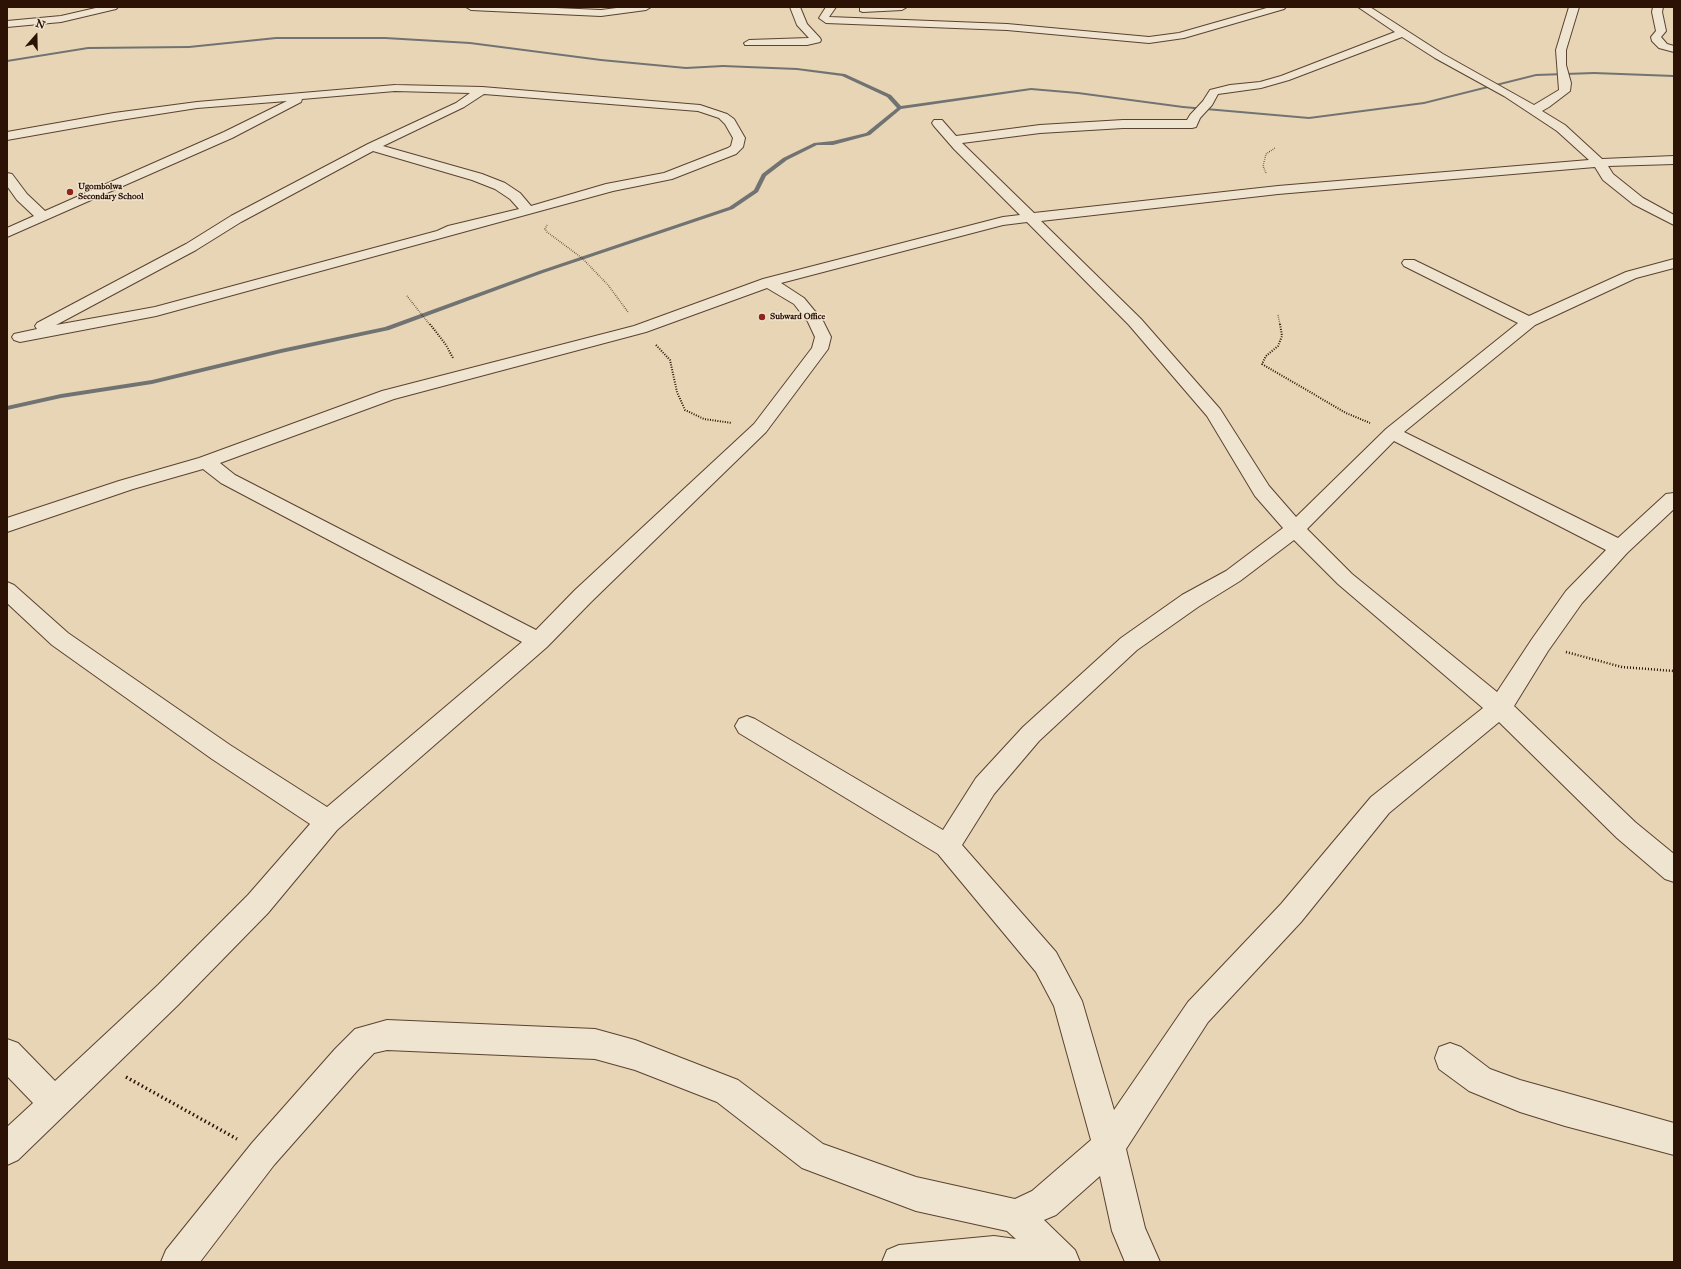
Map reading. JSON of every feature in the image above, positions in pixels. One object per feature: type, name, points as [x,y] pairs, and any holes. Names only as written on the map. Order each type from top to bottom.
[{"type":"street","points":[[7,24],[61,19],[112,7]]},
{"type":"street","points":[[471,7],[525,8],[601,13],[646,7]]},
{"type":"street","points":[[749,43],[807,42],[816,40],[802,25],[795,7]]},
{"type":"street","points":[[854,9],[902,7]]},
{"type":"street","points":[[830,8],[824,18],[826,20],[978,26],[1157,40],[1186,34],[1280,7]]},
{"type":"street","points":[[1362,7],[1456,66],[1533,110],[1578,142],[1599,163],[1608,177],[1638,201],[1674,221]]},
{"type":"street","points":[[1533,110],[1545,105],[1564,92],[1565,83],[1561,65],[1561,50],[1574,7]]},
{"type":"street","points":[[1658,7],[1657,12],[1661,32],[1656,37],[1657,41],[1663,46],[1674,49]]},
{"type":"street","points":[[807,8],[830,8],[842,10]]},
{"type":"street","points":[[978,26],[979,13]]},
{"type":"street","points":[[954,140],[1040,129],[1123,124],[1192,124],[1194,117],[1208,103],[1214,92],[1230,88],[1261,85],[1285,78],[1403,33]]},
{"type":"street","points":[[7,136],[114,117],[197,105],[306,94],[395,88],[482,90],[700,108],[723,116],[739,138],[737,147],[712,159],[667,176],[610,187],[528,211],[453,229],[442,234],[358,258],[156,311],[14,339]]},
{"type":"street","points":[[14,339],[191,247],[236,219],[372,147],[460,105],[482,90]]},
{"type":"street","points":[[7,233],[42,216],[228,134],[306,94]]},
{"type":"street","points":[[938,122],[958,146],[1033,219],[1160,350],[1182,378],[1214,413],[1262,491],[1295,529],[1345,579],[1500,708],[1626,830],[1674,870]]},
{"type":"street","points":[[372,147],[471,175],[500,186],[515,196],[528,211]]},
{"type":"street","points":[[7,525],[126,485],[206,462],[388,395],[640,329],[768,282],[1003,221],[1033,219],[1278,190],[1599,163],[1674,160]]},
{"type":"street","points":[[7,177],[22,197],[42,216]]},
{"type":"street","points":[[1409,263],[1529,322]]},
{"type":"street","points":[[947,846],[985,786],[1031,734],[1129,644],[1190,601],[1233,576],[1295,529],[1392,433],[1529,322],[1631,275],[1674,263]]},
{"type":"street","points":[[7,1150],[168,995],[258,904],[328,822],[539,641],[583,596],[760,428],[820,349],[823,337],[815,321],[799,301],[768,282]]},
{"type":"street","points":[[1392,433],[1620,548]]},
{"type":"street","points":[[206,462],[228,479],[539,641]]},
{"type":"street","points":[[1016,1216],[1044,1203],[1109,1146],[1198,1012],[1291,913],[1380,805],[1500,708],[1540,645],[1574,596],[1620,548],[1674,498]]},
{"type":"street","points":[[7,590],[60,639],[221,752],[328,822]]},
{"type":"street","points":[[747,726],[947,846],[1046,962],[1067,1001],[1109,1146],[1129,1231],[1143,1262]]},
{"type":"street","points":[[178,1262],[264,1154],[346,1060],[366,1040],[387,1035],[473,1040],[595,1044],[635,1055],[727,1091],[813,1157],[916,1194],[1016,1216],[1063,1262]]},
{"type":"street","points":[[7,1054],[56,1103]]},
{"type":"street","points":[[1450,1058],[1480,1080],[1520,1096],[1572,1112],[1674,1138]]},
{"type":"street","points":[[899,1262],[994,1253],[1049,1262]]},
{"type":"path","points":[[1275,148],[1266,154],[1264,166],[1268,181],[1278,190]]},
{"type":"path","points":[[528,211],[545,220],[547,223],[545,229],[547,232],[582,258],[608,285],[640,329],[670,360],[677,392],[685,410],[704,419],[760,428]]},
{"type":"path","points":[[407,296],[446,345],[463,376]]},
{"type":"path","points":[[1278,315],[1282,336],[1278,346],[1266,356],[1262,364],[1346,413],[1392,433]]},
{"type":"path","points":[[1540,645],[1622,667],[1674,671]]},
{"type":"path","points":[[98,1062],[264,1154]]},
{"type":"waterway","points":[[7,61],[88,48],[189,47],[276,38],[385,38],[470,43],[601,60],[686,68],[723,66],[797,69],[843,75],[889,96],[900,108]]},
{"type":"waterway","points":[[900,108],[1031,89],[1078,93],[1183,107],[1309,118],[1424,103],[1536,75],[1594,73],[1674,76]]},
{"type":"waterway","points":[[7,408],[61,396],[152,382],[281,351],[387,329],[541,272],[731,208],[756,191],[764,175],[785,159],[816,144],[833,143],[868,134],[900,108]]},
{"type":"place","name":"Ugombolwa Secondary School","points":[[70,192]]},
{"type":"place","name":"Subward Office","points":[[762,317]]}]
